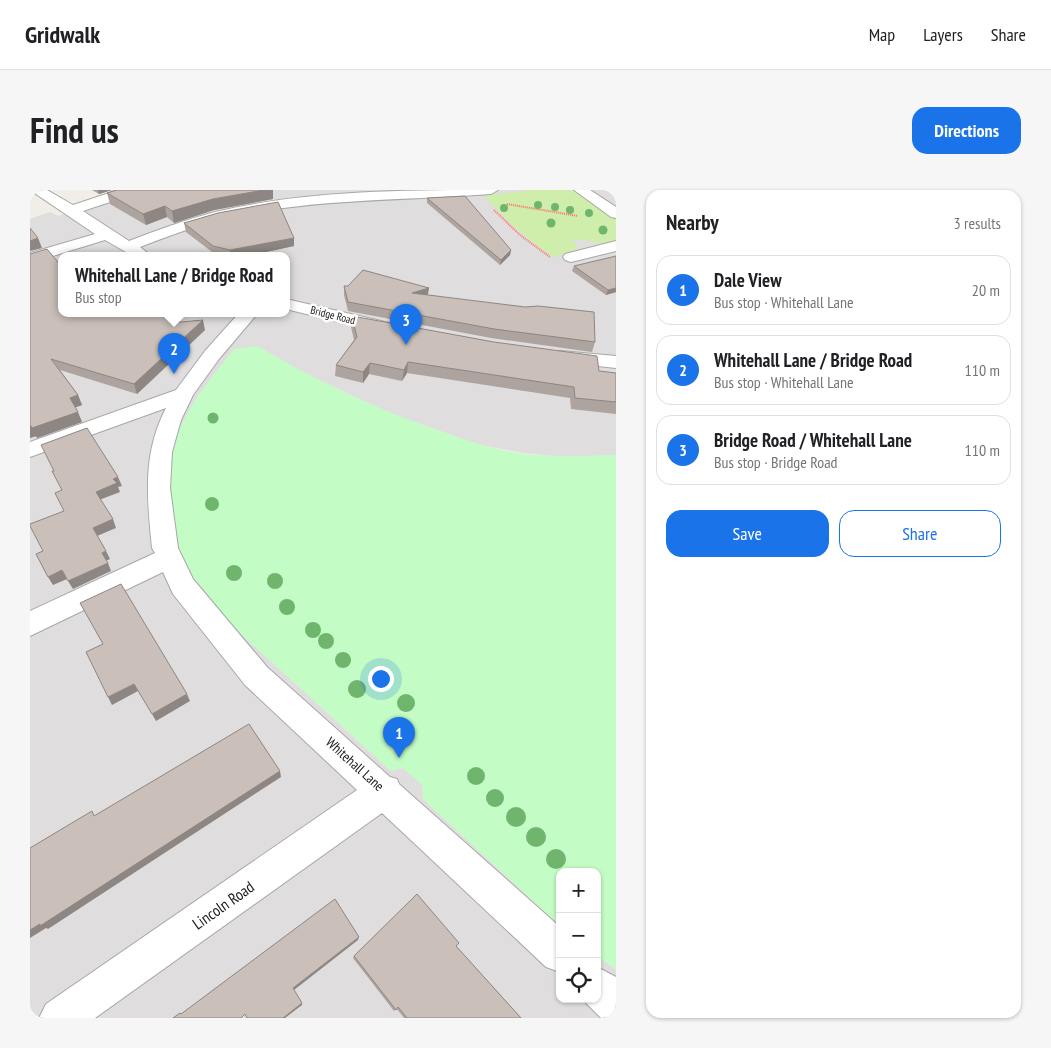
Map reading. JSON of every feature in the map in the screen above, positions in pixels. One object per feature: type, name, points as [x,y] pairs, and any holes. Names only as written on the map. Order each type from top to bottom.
[{"type":"street","points":[[37,190],[72,210],[107,235],[138,252]]},
{"type":"street","points":[[60,190],[72,210]]},
{"type":"street","points":[[72,210],[132,190]]},
{"type":"street","points":[[582,190],[616,214]]},
{"type":"street","points":[[127,247],[160,232],[211,216],[275,204],[307,195],[483,191]]},
{"type":"street","points":[[30,258],[107,235]]},
{"type":"street","points":[[571,256],[616,246]]},
{"type":"street","name":"Bridge Road","points":[[290,305],[401,331]]},
{"type":"street","name":"Whitehall Lane","points":[[245,317],[212,354],[183,394],[170,420],[161,452],[158,488],[165,548],[183,586],[256,676],[385,791],[556,948]]},
{"type":"street","points":[[542,355],[616,362]]},
{"type":"street","points":[[30,450],[183,394]]},
{"type":"street","points":[[30,624],[170,558]]},
{"type":"street","name":"Lincoln Road","points":[[60,1018],[385,791]]},
{"type":"street","points":[[601,991],[616,1004]]},
{"type":"path","points":[[483,191],[489,198],[513,206],[529,210],[561,212],[584,218]]},
{"type":"path","points":[[483,191],[510,228],[527,242],[556,260],[571,256]]},
{"type":"shaded area","points":[[139,190],[616,190],[616,455],[565,457],[523,453],[480,445],[392,414],[304,373],[257,346],[206,602],[391,771],[403,768],[423,785],[423,799],[556,922],[556,1003],[601,1003],[601,958],[616,970],[616,1018],[30,1018],[30,219],[50,212],[58,216]]},
{"type":"green space","points":[[536,190],[576,190],[580,192],[616,218],[616,242],[603,243],[572,240],[577,246],[576,250],[554,257],[516,229],[483,195]]},
{"type":"green space","points":[[257,346],[301,371],[369,403],[471,442],[524,454],[559,456],[616,455],[616,970],[601,958],[601,868],[556,868],[556,922],[423,799],[422,785],[403,768],[391,771],[206,602],[189,578],[180,554],[173,516],[171,476],[176,440],[193,404],[234,349]]},
{"type":"building","points":[[117,190],[264,190],[213,199],[172,211],[165,206],[143,214],[107,193]]},
{"type":"building","points":[[465,196],[511,250],[501,260],[427,198]]},
{"type":"building","points":[[278,202],[294,238],[230,250],[213,246],[184,223],[218,213]]},
{"type":"building","points":[[30,228],[38,238],[30,241]]},
{"type":"building","points":[[47,249],[58,262],[58,317],[170,317],[170,323],[203,320],[134,384],[51,359],[78,395],[70,398],[78,412],[32,428],[30,426],[30,254]]},
{"type":"building","points":[[616,256],[616,288],[608,290],[574,266]]},
{"type":"building","points":[[363,270],[429,288],[412,293],[525,307],[538,306],[594,312],[595,342],[494,329],[348,302],[344,286],[348,286]]},
{"type":"building","points":[[352,316],[494,342],[597,356],[599,371],[616,373],[616,402],[575,398],[574,387],[408,362],[404,370],[370,363],[363,372],[336,365],[357,337]]},
{"type":"building","points":[[87,428],[118,477],[113,479],[117,483],[96,492],[113,519],[93,528],[106,551],[102,553],[108,563],[68,581],[62,570],[48,577],[36,554],[43,551],[30,524],[64,511],[55,493],[62,490],[41,445]]},
{"type":"building","points":[[121,584],[187,694],[152,714],[134,684],[108,697],[86,652],[103,644],[80,603]]},
{"type":"building","points":[[249,724],[280,771],[40,926],[40,924],[30,930],[30,848],[92,811],[94,816]]},
{"type":"building","points":[[417,894],[459,943],[456,946],[521,1018],[407,1018],[398,1007],[396,1010],[354,956]]},
{"type":"building","points":[[335,899],[359,937],[293,988],[302,1003],[283,1018],[247,1018],[245,1014],[241,1018],[173,1018],[181,1014]]},
{"type":"place","name":"Bridge Road / Whitehall Lane","points":[[406,345]]},
{"type":"place","name":"Whitehall Lane / Bridge Road","points":[[174,374]]},
{"type":"place","name":"Dale View","points":[[399,758]]}]
